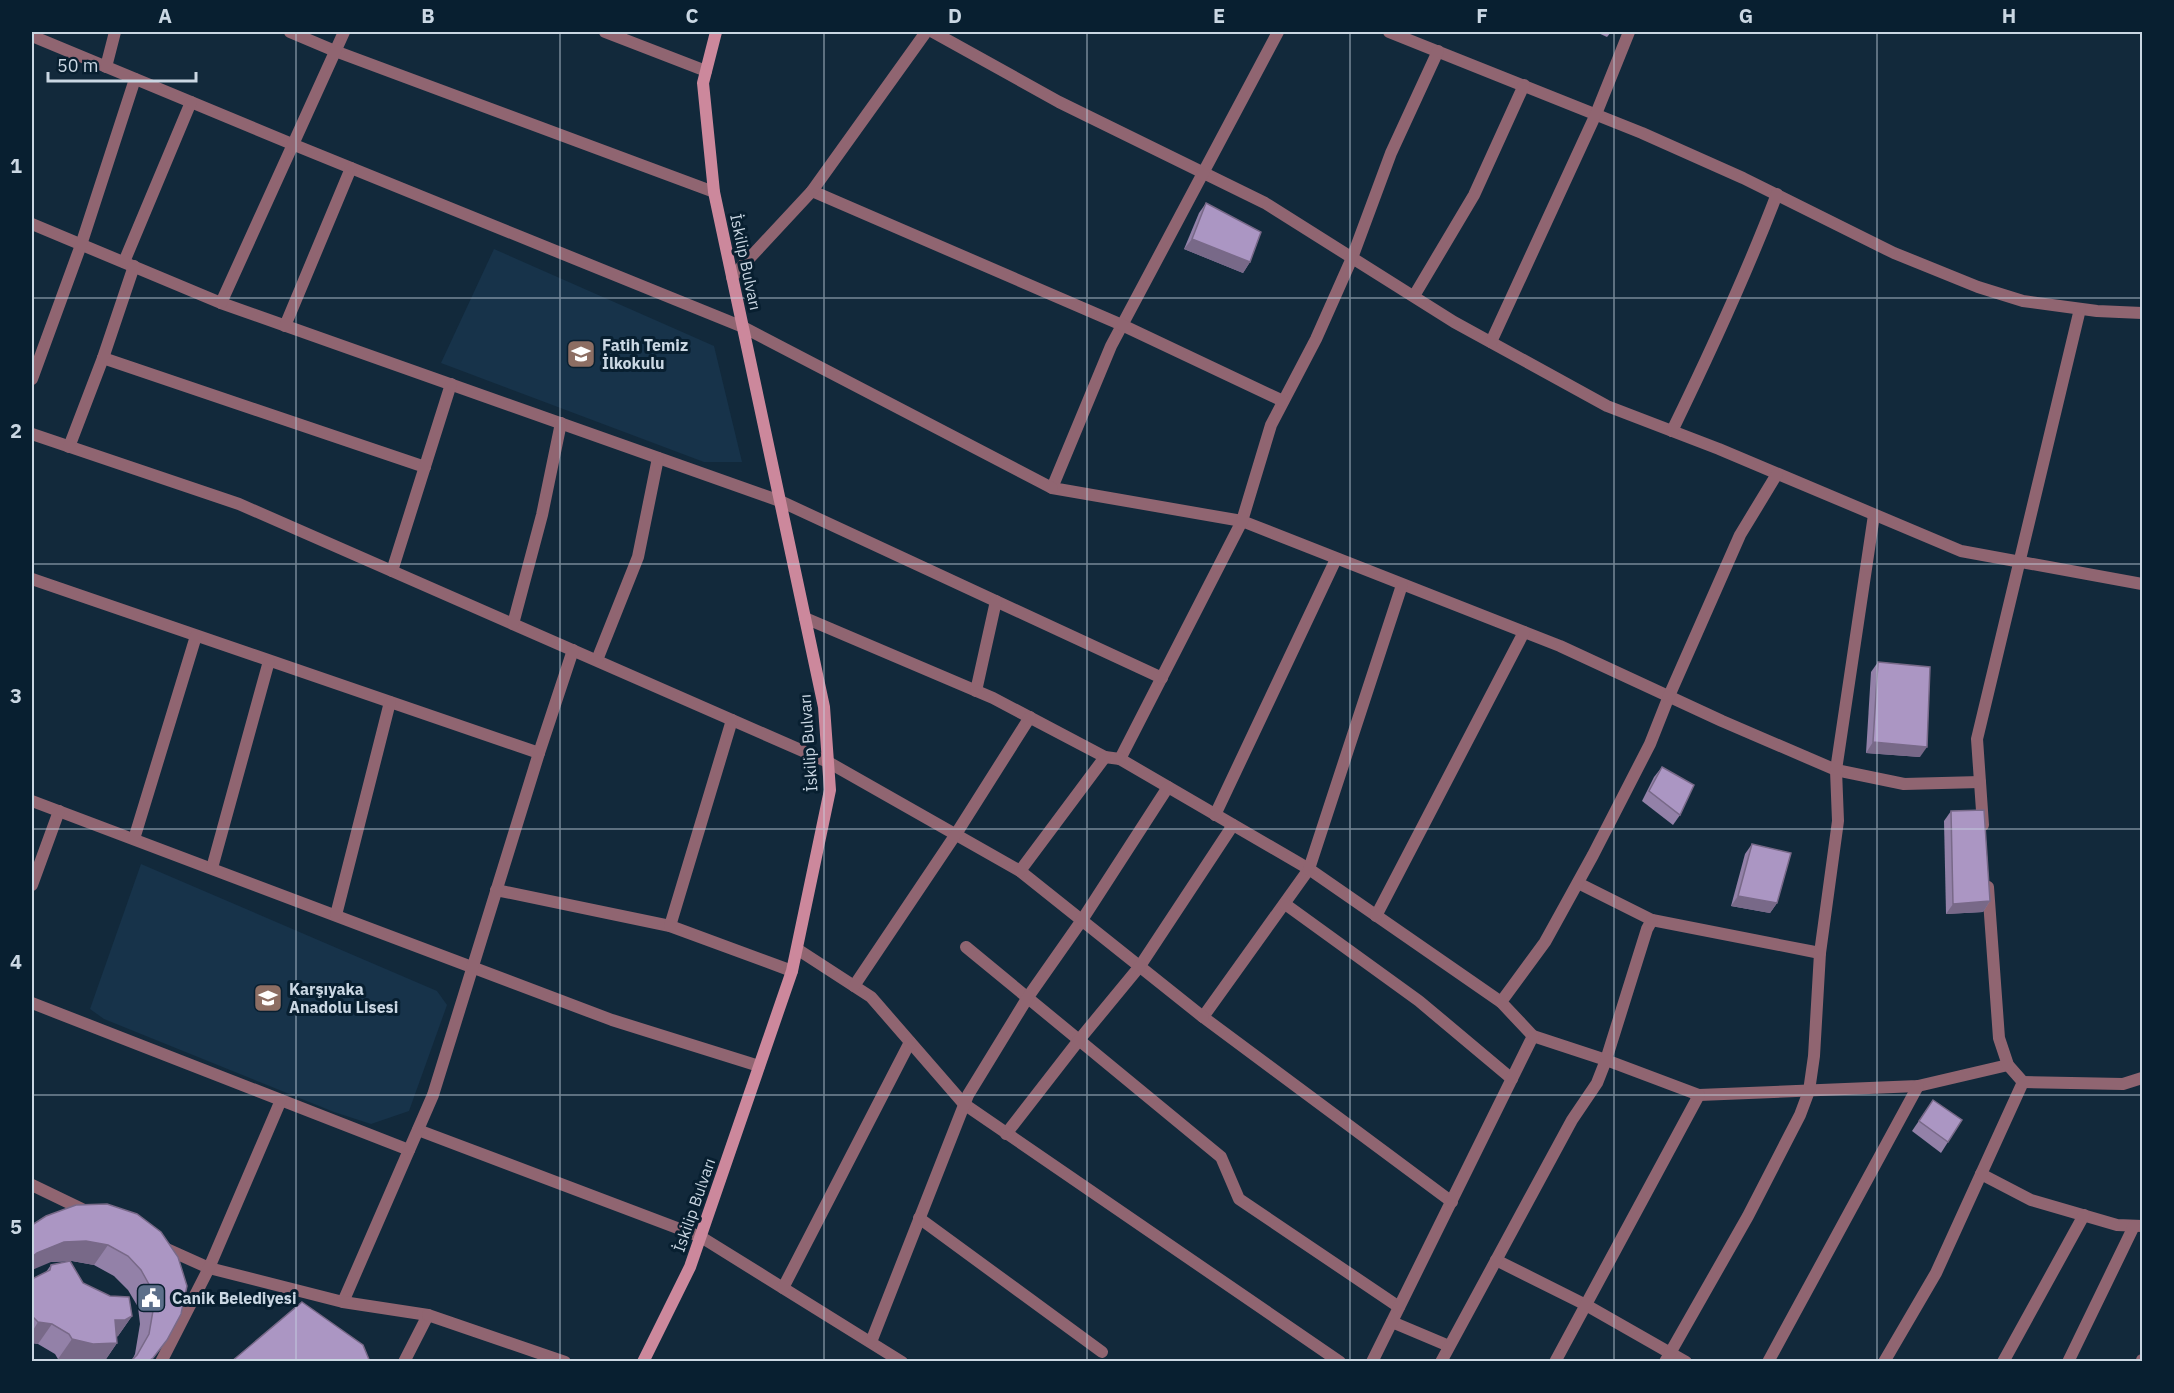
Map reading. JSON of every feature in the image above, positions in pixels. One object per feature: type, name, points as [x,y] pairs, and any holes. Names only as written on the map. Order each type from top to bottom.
[{"type":"main road","name":"İskilip Bulvarı","points":[[643,1362],[690,1268],[792,971],[830,790],[825,707],[714,192],[703,83],[716,32]]},
{"type":"street","points":[[106,67],[115,32]]},
{"type":"street","points":[[291,32],[335,51],[714,192]]},
{"type":"street","points":[[221,303],[344,32]]},
{"type":"street","points":[[604,32],[706,71]]},
{"type":"street","points":[[732,277],[812,191],[926,32]]},
{"type":"street","points":[[933,32],[1059,102],[1265,203],[1491,342],[1607,406],[1961,551],[2142,584]]},
{"type":"street","points":[[1052,488],[1111,346],[1278,32]]},
{"type":"street","points":[[1389,32],[1596,114],[1777,194],[1894,253],[1978,287],[2023,301],[2080,309],[2142,313]]},
{"type":"street","points":[[1491,342],[1596,114],[1629,32]]},
{"type":"street","points":[[32,36],[743,327],[1052,488],[1242,522],[1560,646],[1836,770],[1904,784],[1980,782]]},
{"type":"street","points":[[1120,759],[1242,522],[1271,425],[1316,339],[1352,258],[1391,153],[1438,51]]},
{"type":"street","points":[[32,379],[81,244],[135,79]]},
{"type":"street","points":[[1414,296],[1474,195],[1524,85]]},
{"type":"street","points":[[69,447],[103,358],[129,265],[191,102]]},
{"type":"street","points":[[285,326],[351,168]]},
{"type":"street","points":[[812,191],[1122,325],[1283,400]]},
{"type":"street","points":[[1672,431],[1714,344],[1777,194]]},
{"type":"street","points":[[32,224],[221,303],[780,501],[1162,678]]},
{"type":"street","points":[[1984,839],[1977,739],[2080,309]]},
{"type":"street","points":[[103,358],[425,467]]},
{"type":"street","points":[[392,571],[451,384]]},
{"type":"street","points":[[513,624],[542,515],[561,423]]},
{"type":"street","points":[[32,434],[239,504],[828,762],[1020,871],[1203,1017],[1452,1202]]},
{"type":"street","points":[[597,660],[638,556],[658,458]]},
{"type":"street","points":[[1501,1002],[1545,942],[1578,883],[1650,744],[1740,535],[1776,474]]},
{"type":"street","points":[[1667,1357],[1748,1216],[1800,1115],[1809,1091],[1820,953],[1838,820],[1836,770],[1874,515]]},
{"type":"street","points":[[1215,815],[1336,559]]},
{"type":"street","points":[[32,579],[538,753]]},
{"type":"street","points":[[1203,1017],[1309,869],[1402,585]]},
{"type":"street","points":[[976,691],[996,601]]},
{"type":"street","points":[[805,618],[976,691],[1105,757],[1120,759],[1309,869],[1501,1002],[1533,1036],[1606,1060],[1699,1095],[1918,1086],[2008,1065]]},
{"type":"street","points":[[1376,915],[1524,632]]},
{"type":"street","points":[[134,839],[196,636]]},
{"type":"street","points":[[343,1302],[433,1095],[538,753],[573,650]]},
{"type":"street","points":[[212,868],[269,661]]},
{"type":"street","points":[[336,915],[390,702]]},
{"type":"street","points":[[854,987],[956,834],[1030,717]]},
{"type":"street","points":[[670,926],[732,720]]},
{"type":"street","points":[[1020,871],[1105,757]]},
{"type":"street","points":[[871,1342],[964,1104],[1028,998],[1168,788]]},
{"type":"street","points":[[32,801],[612,1020],[759,1066]]},
{"type":"street","points":[[32,885],[59,811]]},
{"type":"street","points":[[1006,1134],[1140,966],[1233,825]]},
{"type":"street","points":[[1987,873],[1999,1038],[2008,1065],[2023,1082],[2123,1084],[2142,1078]]},
{"type":"street","points":[[1578,883],[1652,920],[1820,953]]},
{"type":"street","points":[[496,890],[670,926],[792,971]]},
{"type":"street","points":[[1285,904],[1419,1001],[1512,1079]]},
{"type":"street","points":[[1441,1362],[1572,1119],[1597,1083],[1647,928],[1652,920]]},
{"type":"street","points":[[966,946],[1221,1157],[1239,1199],[1399,1307]]},
{"type":"street","points":[[797,949],[871,997],[964,1104],[1340,1362]]},
{"type":"street","points":[[32,1003],[409,1150]]},
{"type":"street","points":[[1372,1362],[1533,1036]]},
{"type":"street","points":[[783,1288],[910,1042]]},
{"type":"street","points":[[1884,1362],[1936,1273],[2023,1082]]},
{"type":"street","points":[[1768,1362],[1918,1086]]},
{"type":"street","points":[[1555,1362],[1699,1095]]},
{"type":"street","points":[[161,1362],[209,1268],[281,1100]]},
{"type":"street","points":[[418,1130],[701,1237],[903,1362]]},
{"type":"street","points":[[1981,1174],[2031,1200],[2118,1225],[2138,1226],[2068,1362]]},
{"type":"street","points":[[32,1185],[105,1220]]},
{"type":"street","points":[[2003,1362],[2084,1215]]},
{"type":"street","points":[[919,1218],[1102,1352]]},
{"type":"street","points":[[147,1239],[209,1268],[343,1302],[428,1315],[565,1362]]},
{"type":"street","points":[[1496,1260],[1586,1305],[1667,1357],[1686,1362]]},
{"type":"street","points":[[404,1362],[428,1315]]},
{"type":"street","points":[[1392,1322],[1449,1346]]},
{"type":"shaded area","name":"Fatih Temiz İlkokulu","points":[[494,249],[714,346],[742,462],[704,462],[441,363]]},
{"type":"shaded area","name":"Karşıyaka Anadolu Lisesi","points":[[141,864],[437,991],[447,1005],[409,1111],[371,1124],[334,1112],[104,1019],[90,1009]]},
{"type":"building","points":[[1206,203],[1261,232],[1250,262],[1192,239]]},
{"type":"building","points":[[1878,662],[1930,667],[1927,747],[1873,742]]},
{"type":"building","points":[[1662,767],[1694,785],[1680,815],[1649,791]]},
{"type":"building","points":[[1984,810],[1990,901],[1953,904],[1951,811]]},
{"type":"building","points":[[1752,844],[1791,853],[1777,903],[1738,896]]},
{"type":"building","points":[[1933,1100],[1962,1120],[1948,1142],[1919,1121]]},
{"type":"building","points":[[107,1204],[137,1214],[161,1232],[178,1257],[187,1286],[181,1314],[167,1340],[147,1362],[130,1362],[137,1355],[149,1334],[154,1305],[151,1288],[141,1270],[128,1256],[108,1245],[86,1241],[64,1242],[32,1257],[32,1225],[46,1216],[76,1205]]},
{"type":"building","points":[[70,1261],[83,1283],[110,1296],[129,1297],[132,1316],[125,1320],[115,1320],[117,1343],[93,1344],[72,1339],[69,1334],[52,1324],[38,1322],[32,1316],[32,1279],[50,1270],[51,1265]]},
{"type":"building","points":[[302,1302],[363,1345],[370,1362],[231,1362]]},
{"type":"place","name":"Fatih Temiz İlkokulu","points":[[581,354]]},
{"type":"place","name":"Karşıyaka Anadolu Lisesi","points":[[268,998]]},
{"type":"place","name":"Canik Belediyesi","points":[[151,1298]]}]
